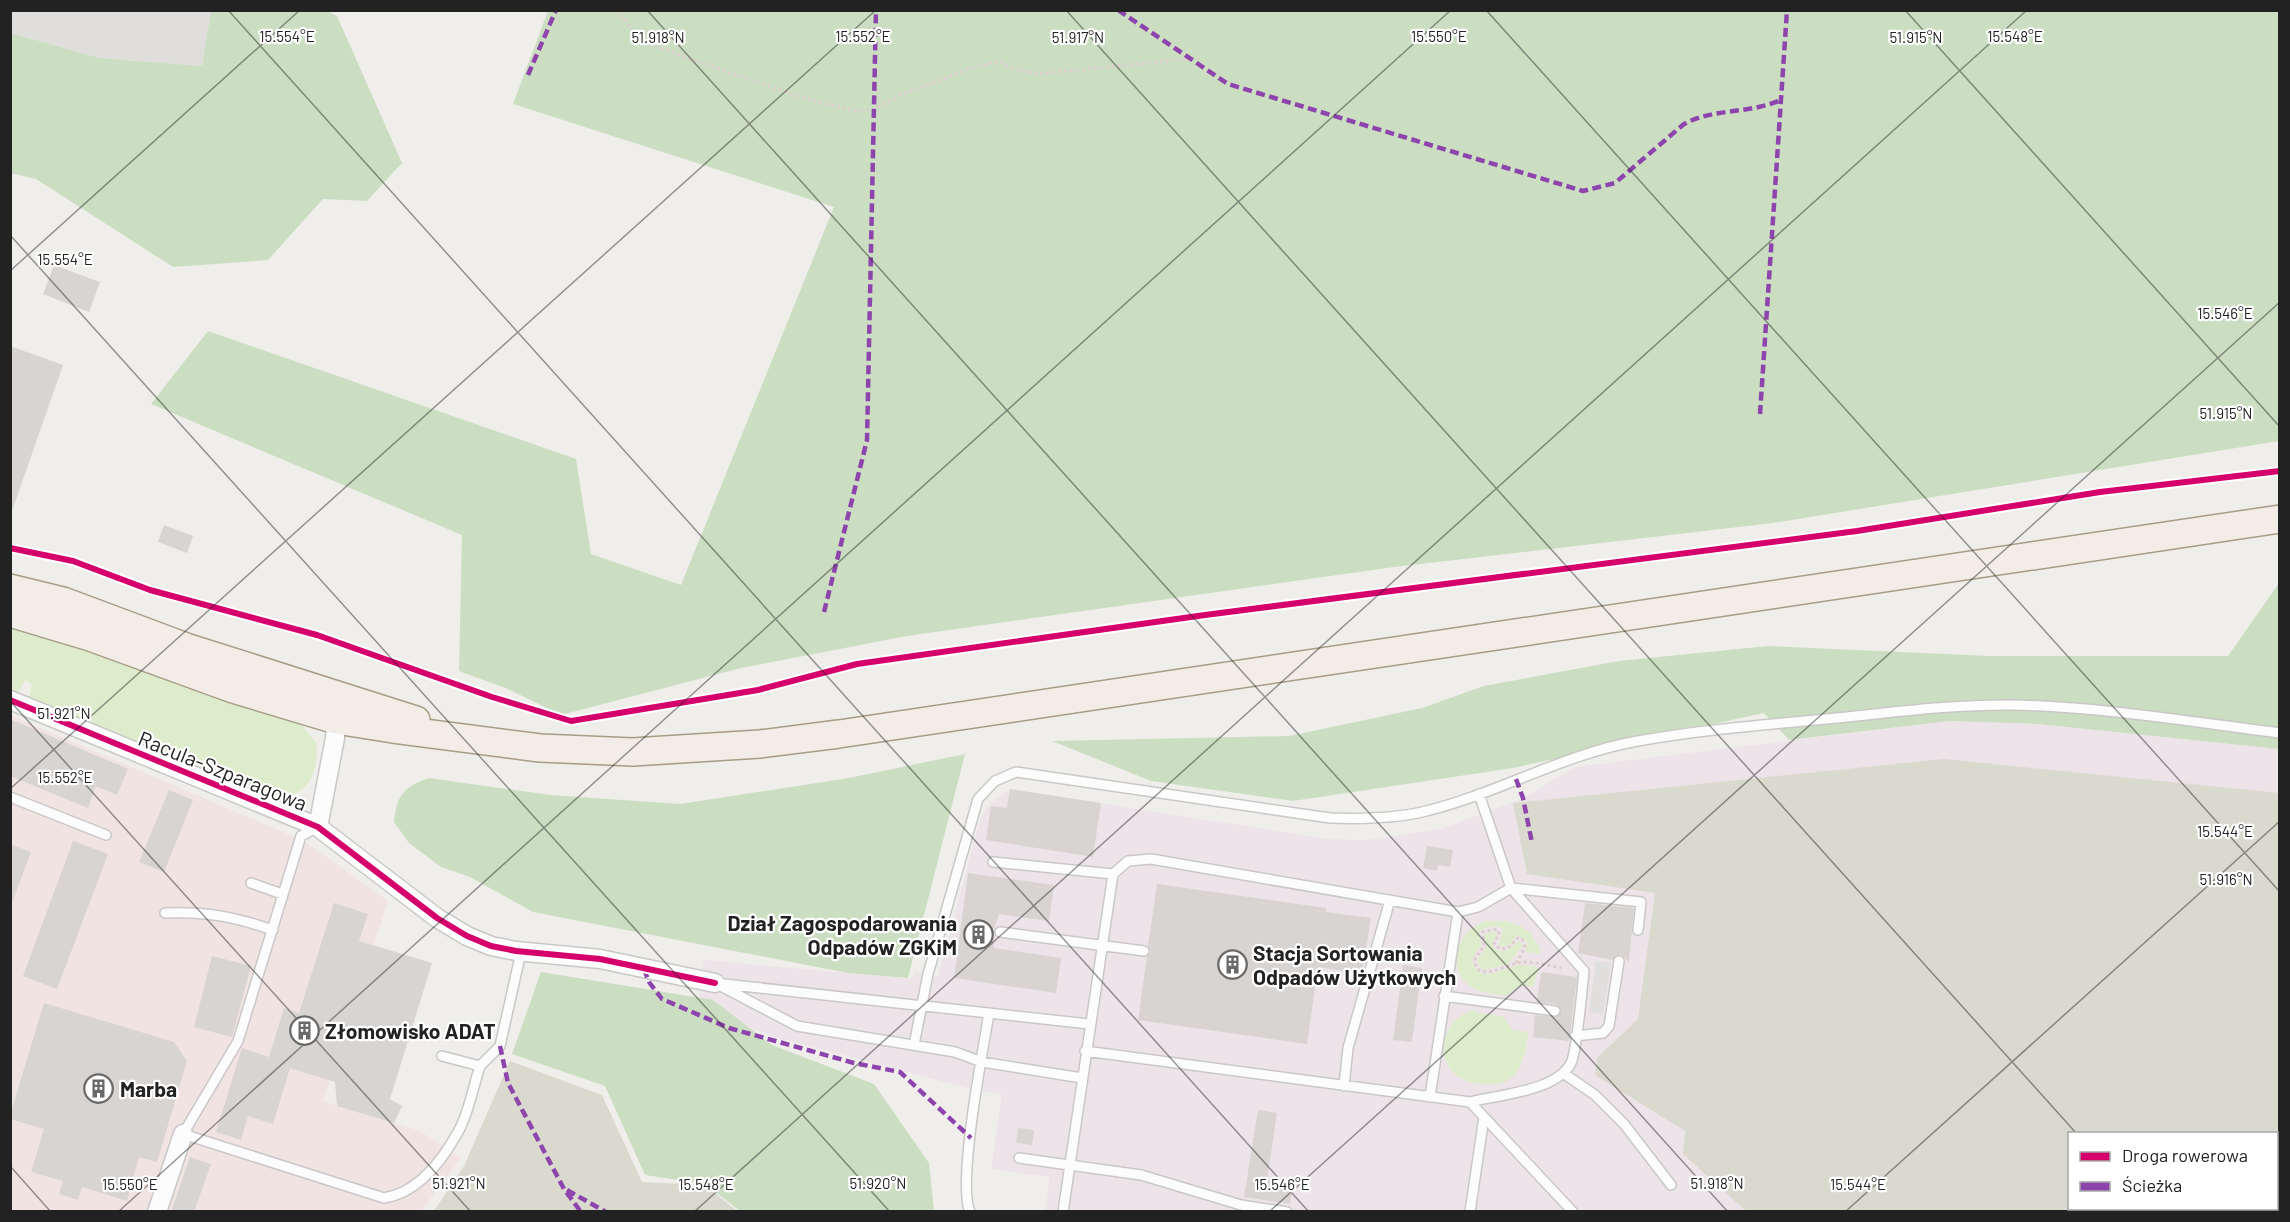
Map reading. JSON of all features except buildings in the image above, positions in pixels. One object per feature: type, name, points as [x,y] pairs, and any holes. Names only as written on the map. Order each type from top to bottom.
[{"type":"main road","points":[[10,613],[90,637],[233,689],[336,720],[540,748],[633,752],[760,744],[2280,519]]},
{"type":"main road","points":[[10,588],[63,601],[186,647],[468,738]]},
{"type":"street","name":"Racula-Szparagowa","points":[[10,700],[318,827],[437,918],[467,936],[491,946],[521,952],[600,959],[715,983]]},
{"type":"street","points":[[318,827],[335,738],[336,720]]},
{"type":"street","points":[[157,1212],[183,1134]]},
{"type":"lane","points":[[914,1045],[921,1006],[978,800],[995,781],[1016,772],[1330,818],[1371,819],[1421,812],[1479,794],[1558,762],[1636,741],[1775,723],[1935,707],[1972,705],[2058,708],[2280,733]]},
{"type":"lane","points":[[1085,1051],[1470,1102],[1533,1089],[1563,1073],[1572,1062],[1584,971],[1511,888],[1479,794]]},
{"type":"lane","points":[[10,797],[106,836]]},
{"type":"lane","points":[[318,827],[301,836],[238,1041],[183,1134],[384,1198],[401,1195],[428,1174],[458,1132],[480,1066],[500,1046],[521,952]]},
{"type":"lane","points":[[1064,1212],[1085,1051],[1113,874],[1128,861],[1151,859],[1458,912],[1478,907],[1511,888],[1641,902],[1638,930]]},
{"type":"lane","points":[[993,862],[1113,874]]},
{"type":"lane","points":[[251,883],[282,894]]},
{"type":"lane","points":[[1344,1086],[1348,1048],[1390,900]]},
{"type":"lane","points":[[165,913],[199,911],[243,920],[273,930]]},
{"type":"lane","points":[[1430,1097],[1458,912]]},
{"type":"lane","points":[[1000,932],[1144,951]]},
{"type":"lane","points":[[1575,1036],[1603,1033],[1609,1026],[1619,961]]},
{"type":"lane","points":[[715,983],[1089,1024]]},
{"type":"lane","points":[[715,983],[797,1026],[955,1052],[982,1062],[1082,1078]]},
{"type":"lane","points":[[1444,996],[1555,1011]]},
{"type":"lane","points":[[970,1212],[966,1202],[967,1166],[989,1012]]},
{"type":"lane","points":[[442,1056],[480,1066]]},
{"type":"lane","points":[[1563,1073],[1595,1095],[1624,1124],[1671,1185]]},
{"type":"lane","points":[[1470,1102],[1573,1212]]},
{"type":"lane","points":[[1470,1212],[1484,1117]]},
{"type":"lane","points":[[1019,1158],[1141,1175],[1241,1205],[1287,1212]]},
{"type":"path","points":[[617,10],[640,41],[806,99],[856,111],[874,109],[901,95],[969,69],[999,62],[1014,69],[1036,74],[1189,59]]},
{"type":"path","points":[[1516,963],[1525,947],[1522,939],[1518,938],[1508,948],[1500,950],[1494,944],[1498,934],[1497,929],[1483,932],[1484,946],[1475,959],[1479,969],[1490,972],[1516,963],[1584,971]]},
{"type":"shaded area","points":[[10,11],[211,11],[202,66],[100,58],[11,33]]},
{"type":"shaded area","points":[[10,715],[304,841],[388,901],[323,1101],[420,1131],[461,1158],[421,1211],[11,1211]]},
{"type":"shaded area","points":[[1950,721],[2038,724],[2279,749],[2279,1211],[1045,1211],[1050,1177],[991,1169],[1002,1095],[967,1088],[768,1035],[698,1006],[704,960],[912,979],[916,972],[938,976],[980,820],[989,804],[1010,789],[1329,839],[1367,840],[1440,829],[1523,798],[1575,767]]},
{"type":"shaded area","points":[[1944,759],[2279,793],[2279,1211],[1746,1211],[1683,1154],[1685,1131],[1595,1075],[1597,1058],[1638,1019],[1655,893],[1527,874],[1513,803]]},
{"type":"shaded area","points":[[1596,961],[1611,963],[1603,1014],[1589,1012]]},
{"type":"shaded area","points":[[510,1061],[602,1095],[642,1182],[705,1185],[737,1211],[434,1211],[464,1166]]},
{"type":"green space","points":[[325,10],[337,16],[402,163],[367,201],[323,199],[268,260],[173,267],[36,179],[11,173],[11,33],[100,58],[202,66],[211,11]]},
{"type":"green space","points":[[548,11],[2279,11],[2279,441],[1773,523],[1394,567],[907,636],[741,668],[561,715],[508,689],[459,671],[462,535],[151,404],[208,331],[576,459],[591,554],[681,585],[834,207],[513,104]]},
{"type":"green space","points":[[2279,583],[2279,749],[2038,724],[1950,721],[1789,740],[1764,713],[1513,768],[1293,801],[1151,781],[1052,741],[1289,736],[1422,708],[1484,686],[1619,661],[1768,646],[1990,656],[2228,656]]},
{"type":"green space","points":[[10,620],[300,723],[316,743],[315,765],[308,783],[293,795],[271,800],[29,698],[32,684],[25,680],[20,691],[11,690]]},
{"type":"green space","points":[[965,754],[908,978],[848,973],[533,912],[470,877],[441,867],[409,843],[394,822],[397,805],[403,793],[413,785],[429,778],[550,795],[680,804],[849,778]]},
{"type":"green space","points":[[1487,921],[1505,921],[1530,932],[1540,949],[1539,954],[1526,952],[1527,941],[1517,935],[1509,946],[1498,946],[1503,929],[1491,927],[1479,932],[1481,945],[1472,959],[1475,967],[1479,972],[1491,974],[1519,965],[1538,967],[1534,987],[1521,985],[1506,996],[1478,990],[1462,978],[1457,959],[1462,939],[1477,925]]},
{"type":"green space","points":[[1494,931],[1496,935],[1492,943],[1496,950],[1507,951],[1519,941],[1523,946],[1508,964],[1484,970],[1479,966],[1477,960],[1486,947],[1484,935]]},
{"type":"green space","points":[[541,972],[713,1000],[772,1045],[874,1084],[929,1163],[934,1211],[740,1211],[705,1184],[645,1175],[605,1086],[512,1054]]},
{"type":"green space","points":[[1475,1010],[1475,1012],[1502,1016],[1513,1030],[1526,1032],[1529,1029],[1525,1051],[1518,1070],[1513,1077],[1505,1081],[1495,1084],[1470,1082],[1455,1074],[1446,1062],[1444,1043],[1446,1034],[1457,1019]]},
{"type":"marked path","points":[[528,75],[556,10]]},
{"type":"marked path","points":[[824,612],[867,440],[876,10]]},
{"type":"marked path","points":[[1118,10],[1228,84],[1583,191],[1615,183],[1684,124],[1707,115],[1757,107],[1781,100]]},
{"type":"marked path","points":[[1760,414],[1787,10]]},
{"type":"marked path","points":[[1516,779],[1523,798],[1532,843]]},
{"type":"marked path","points":[[644,969],[649,982],[662,999],[729,1028],[854,1063],[900,1072],[971,1138]]},
{"type":"marked path","points":[[500,1046],[508,1083],[564,1189],[581,1212]]},
{"type":"marked path","points":[[567,1190],[606,1212]]},
{"type":"cycle path","points":[[10,548],[73,561],[150,590],[317,635],[492,697],[571,721],[758,690],[857,664],[1205,615],[1857,531],[2100,492],[2280,471]]},
{"type":"cycle path","points":[[10,700],[318,827],[437,918],[467,936],[491,946],[516,951],[600,959],[715,983]]},
{"type":"place","name":"Dział Zagospodarowania Odpadów ZGKiM","points":[[978,934]]},
{"type":"place","name":"Stacja Sortowania Odpadów Użytkowych","points":[[1232,964]]},
{"type":"place","name":"Złomowisko ADAT","points":[[304,1030]]},
{"type":"place","name":"Marba","points":[[99,1088]]}]
